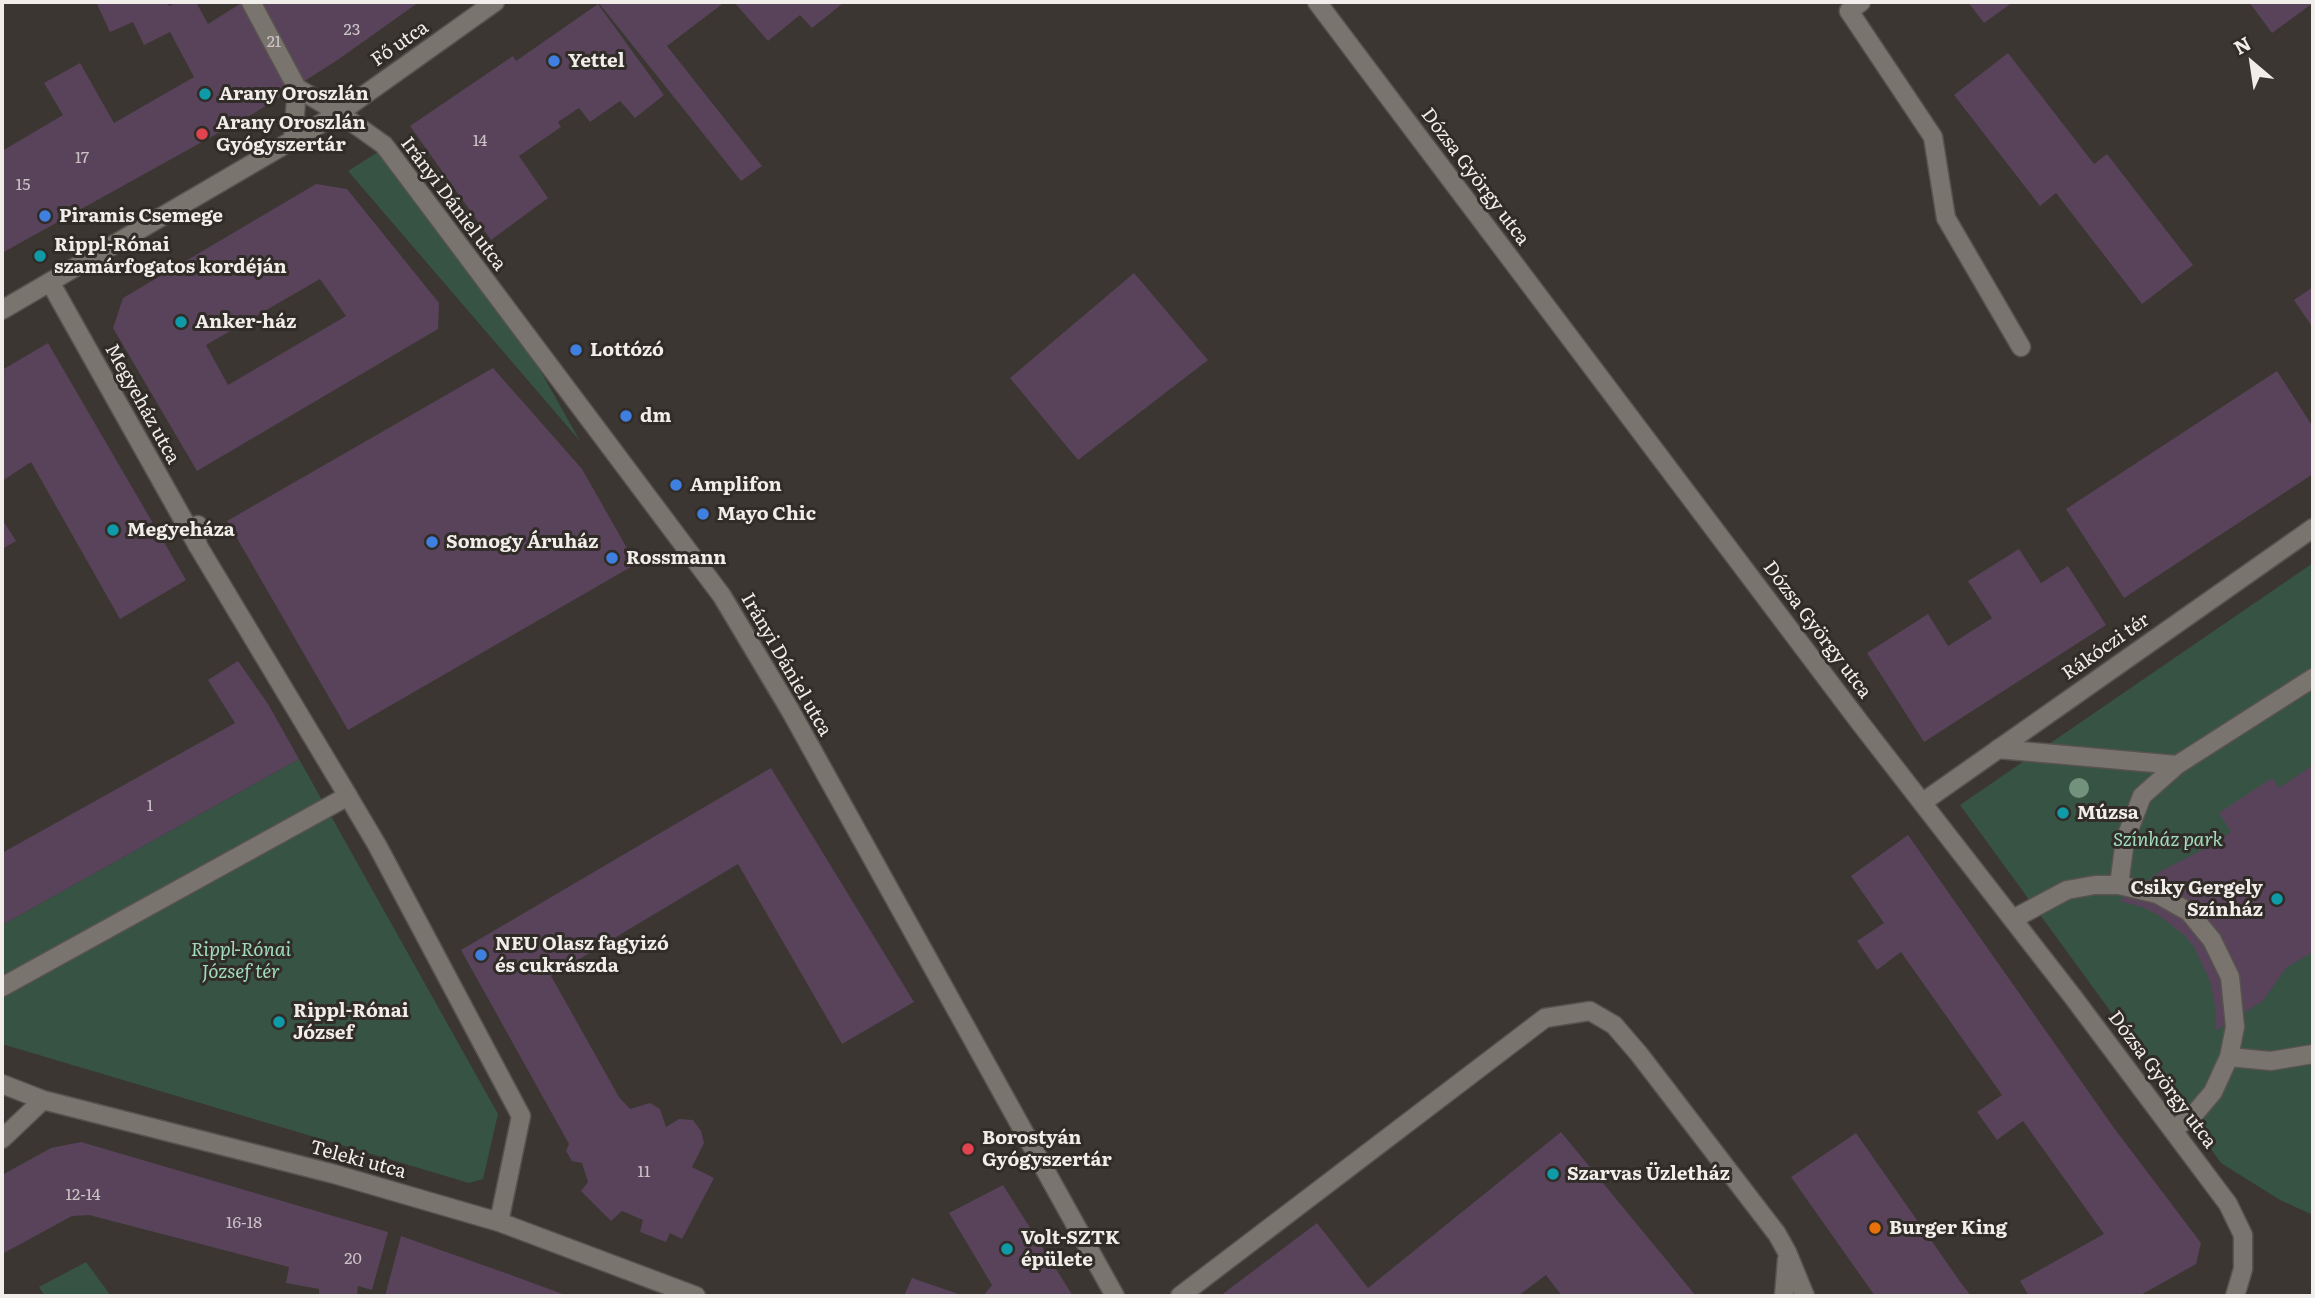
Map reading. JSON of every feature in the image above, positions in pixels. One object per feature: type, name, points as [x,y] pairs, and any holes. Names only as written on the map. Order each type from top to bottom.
[{"type":"street","points":[[251,2],[297,88],[293,140]]},
{"type":"street","name":"Fő utca","points":[[2,310],[339,113],[495,2]]},
{"type":"street","name":"Dózsa György utca","points":[[1317,2],[1861,724],[2013,919],[2228,1204],[2243,1235],[2243,1269],[2235,1296]]},
{"type":"street","points":[[1855,6],[1933,137],[1946,218],[2021,347]]},
{"type":"street","name":"Irányi Dániel utca","points":[[297,88],[339,113],[384,145],[722,596],[790,710],[1115,1296]]},
{"type":"street","name":"Megyeház utca","points":[[50,282],[198,546],[348,796]]},
{"type":"street","points":[[198,525],[198,546]]},
{"type":"street","name":"Rákóczi tér","points":[[1923,802],[2313,528]]},
{"type":"street","points":[[2119,885],[2125,840],[2142,796],[2177,765],[2313,678]]},
{"type":"street","points":[[1998,749],[2177,765]]},
{"type":"street","points":[[2,987],[348,796],[377,845],[521,1116],[499,1222]]},
{"type":"street","points":[[2013,919],[2067,890],[2095,885],[2119,885],[2157,894],[2189,912],[2213,940],[2230,977],[2235,1027],[2230,1056],[2213,1092],[2196,1112],[2173,1130]]},
{"type":"street","points":[[1180,1296],[1545,1018],[1590,1012],[1614,1025],[1639,1054],[1777,1234],[1804,1296]]},
{"type":"street","points":[[2230,1056],[2271,1061],[2313,1054]]},
{"type":"street","name":"Teleki utca","points":[[2,1084],[43,1100],[334,1174],[499,1222],[696,1296]]},
{"type":"street","points":[[2,1139],[43,1100]]},
{"type":"street","points":[[1784,1296],[1787,1252]]},
{"type":"green space","points":[[381,150],[527,347],[580,441],[348,171]]},
{"type":"green space","name":"Színház park","points":[[2313,563],[2313,1215],[2280,1200],[2221,1163],[1960,805]]},
{"type":"green space","name":"Rippl-Rónai József tér","points":[[299,759],[498,1114],[483,1179],[469,1183],[2,1044],[2,925]]},
{"type":"green space","points":[[86,1262],[111,1296],[45,1296],[39,1287]]},
{"type":"building","points":[[96,2],[167,2],[169,6],[177,2],[196,2],[208,24],[243,2],[419,2],[339,59],[256,112],[2,253],[2,151],[63,115],[44,83],[80,63],[114,123],[194,77],[170,32],[144,45],[133,22],[110,32]]},
{"type":"building","points":[[598,2],[725,2],[667,46],[762,166],[741,181]]},
{"type":"building","points":[[734,2],[842,4],[812,28],[800,15],[768,41]]},
{"type":"building","points":[[1968,2],[2013,2],[1984,23]]},
{"type":"building","points":[[2249,2],[2313,2],[2313,3],[2272,33]]},
{"type":"building","points":[[598,4],[664,95],[635,118],[620,101],[590,122],[579,108],[558,122],[561,127],[519,156],[548,198],[491,240],[410,126],[513,56],[516,61]]},
{"type":"building","points":[[2008,53],[2094,164],[2107,154],[2193,265],[2142,304],[2056,193],[2040,206],[1954,95]]},
{"type":"building","name":"Anker-ház","points":[[316,184],[347,189],[439,303],[438,329],[197,471],[113,328],[123,298]],"holes":[[[320,279],[346,316],[228,385],[206,345]]]},
{"type":"building","points":[[1134,273],[1208,360],[1078,460],[1010,378]]},
{"type":"building","points":[[2313,287],[2313,328],[2294,300]]},
{"type":"building","name":"Megyeháza","points":[[48,343],[186,580],[120,619],[31,462],[2,481],[2,370]]},
{"type":"building","name":"Somogy Áruház","points":[[493,368],[582,469],[636,564],[348,730],[227,521]]},
{"type":"building","points":[[2277,371],[2313,427],[2313,474],[2124,598],[2066,509]]},
{"type":"building","points":[[2,519],[16,541],[2,549]]},
{"type":"building","points":[[2019,549],[2041,583],[2068,566],[2106,625],[1924,742],[1867,653],[1928,614],[1948,646],[1992,618],[1968,581]]},
{"type":"building","points":[[238,661],[268,704],[299,759],[2,925],[2,853],[235,723],[208,680]]},
{"type":"building","points":[[2313,765],[2313,952],[2286,968],[2263,1001],[2215,1031],[2216,1011],[2210,981],[2194,947],[2183,934],[2158,915],[2142,907],[2119,901],[2161,871],[2231,832],[2219,813],[2272,778],[2279,788]]},
{"type":"building","points":[[771,768],[914,1002],[842,1044],[738,864],[551,976],[619,1097],[630,1109],[650,1103],[660,1109],[666,1127],[679,1119],[693,1120],[701,1131],[704,1143],[692,1167],[714,1178],[682,1239],[670,1233],[666,1242],[640,1232],[643,1220],[622,1211],[611,1221],[581,1191],[588,1182],[582,1163],[572,1161],[566,1151],[569,1144],[461,950]]},
{"type":"building","points":[[1908,835],[2114,1128],[2201,1243],[2196,1264],[2139,1296],[2029,1296],[2020,1281],[2104,1234],[2023,1121],[1997,1140],[1977,1112],[2002,1095],[1901,952],[1877,970],[1857,941],[1884,923],[1851,876]]},
{"type":"building","name":"Szarvas Üzletház","points":[[1561,1132],[1696,1296],[1562,1296],[1546,1275],[1518,1296],[1220,1296],[1317,1223],[1368,1288]]},
{"type":"building","name":"Burger King","points":[[1856,1133],[1971,1296],[1875,1296],[1791,1177]]},
{"type":"building","points":[[81,1142],[388,1232],[372,1290],[358,1286],[357,1296],[319,1296],[319,1289],[286,1283],[289,1267],[89,1215],[72,1216],[2,1254],[2,1175],[51,1148]]},
{"type":"building","name":"Volt-SZTK épülete","points":[[1003,1185],[1073,1296],[983,1296],[992,1285],[949,1213]]},
{"type":"building","points":[[401,1236],[511,1275],[568,1296],[385,1296]]},
{"type":"building","points":[[912,1278],[964,1296],[904,1296]]},
{"type":"place","name":"Yettel","points":[[554,61]]},
{"type":"place","name":"Arany Oroszlán","points":[[205,94]]},
{"type":"place","name":"Arany Oroszlán Gyógyszertár","points":[[202,134]]},
{"type":"place","name":"Piramis Csemege","points":[[45,216]]},
{"type":"place","name":"Rippl-Rónai szamárfogatos kordéján","points":[[40,256]]},
{"type":"place","name":"Anker-ház","points":[[181,322]]},
{"type":"place","name":"Lottózó","points":[[576,350]]},
{"type":"place","name":"dm","points":[[626,416]]},
{"type":"place","name":"Amplifon","points":[[676,485]]},
{"type":"place","name":"Mayo Chic","points":[[703,514]]},
{"type":"place","name":"Megyeháza","points":[[113,530]]},
{"type":"place","name":"Somogy Áruház","points":[[432,542]]},
{"type":"place","name":"Rossmann","points":[[612,558]]},
{"type":"place","name":"Múzsa","points":[[2063,813]]},
{"type":"place","name":"Csiky Gergely Színház","points":[[2277,899]]},
{"type":"place","name":"NEU Olasz fagyizó és cukrászda","points":[[481,955]]},
{"type":"place","name":"Rippl-Rónai József","points":[[279,1022]]},
{"type":"place","name":"Borostyán Gyógyszertár","points":[[968,1149]]},
{"type":"place","name":"Szarvas Üzletház","points":[[1553,1174]]},
{"type":"place","name":"Burger King","points":[[1875,1228]]},
{"type":"place","name":"Volt-SZTK épülete","points":[[1007,1249]]}]
